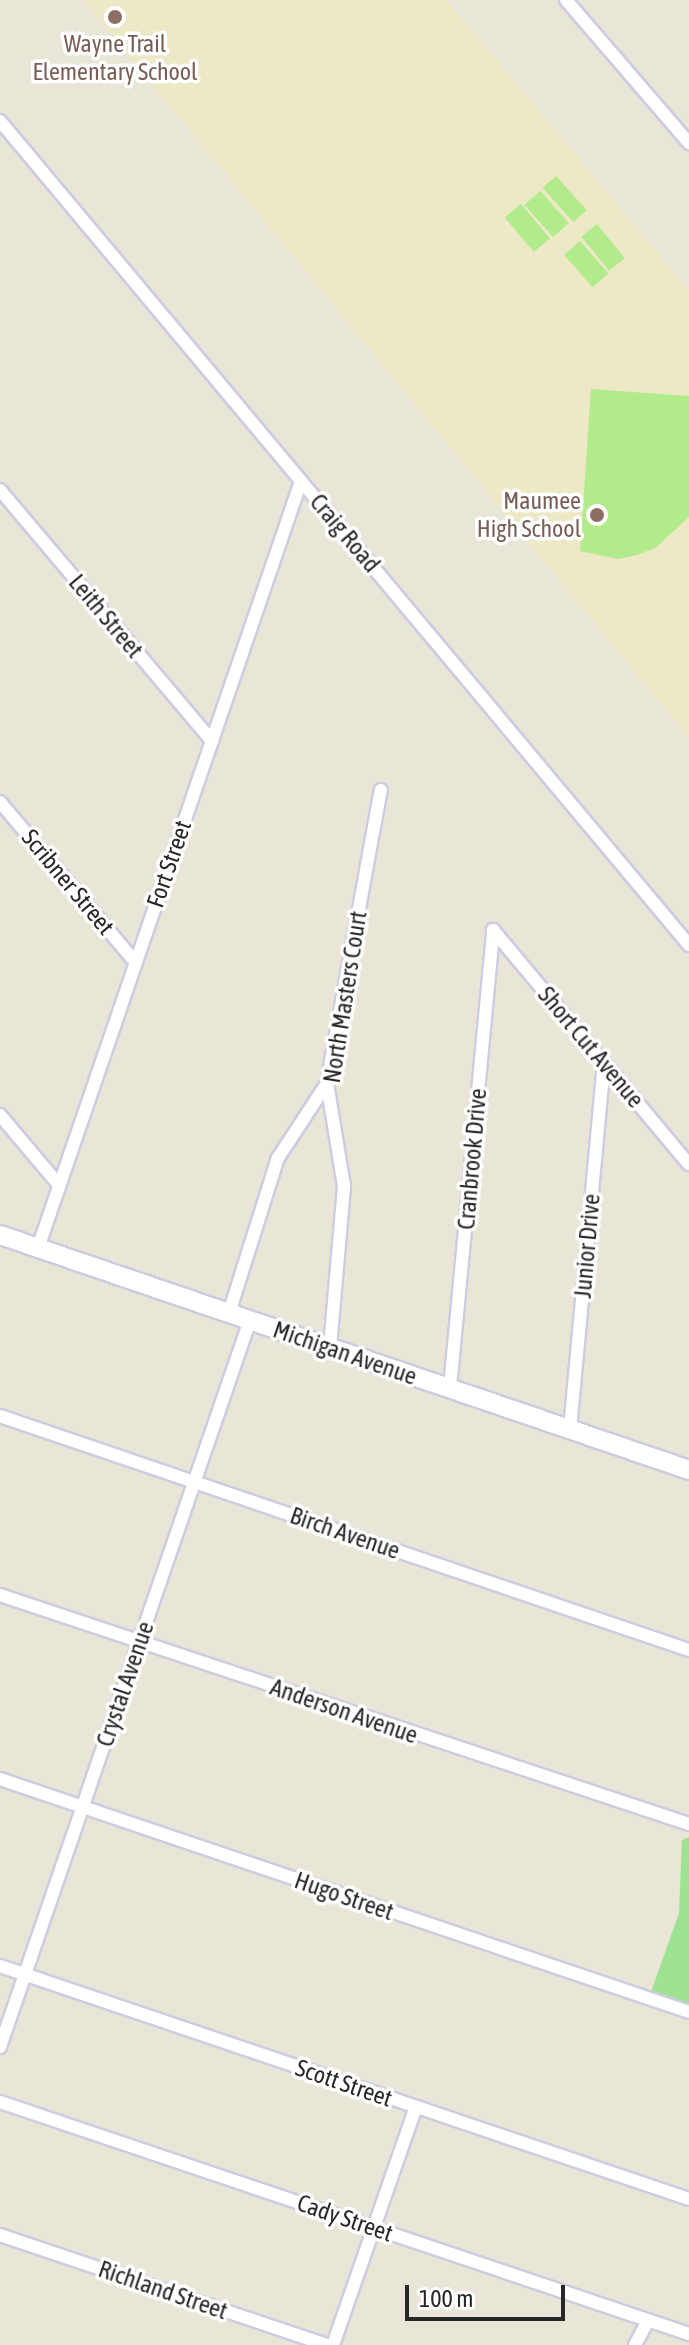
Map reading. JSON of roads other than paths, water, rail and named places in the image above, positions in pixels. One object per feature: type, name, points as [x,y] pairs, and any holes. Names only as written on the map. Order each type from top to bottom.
[{"type":"street","points":[[566,0],[689,143]]},
{"type":"street","name":"Craig Road","points":[[0,121],[689,945]]},
{"type":"street","name":"Fort Street","points":[[38,1248],[301,481]]},
{"type":"street","name":"Leith Street","points":[[0,490],[212,741]]},
{"type":"street","name":"North Masters Court","points":[[330,1347],[344,1186],[327,1083],[381,790]]},
{"type":"street","name":"Scribner Street","points":[[0,802],[135,962]]},
{"type":"street","name":"Short Cut Avenue","points":[[493,930],[689,1164]]},
{"type":"street","name":"Cranbrook Drive","points":[[450,1388],[493,930]]},
{"type":"street","name":"Junior Drive","points":[[570,1429],[604,1062]]},
{"type":"street","points":[[229,1313],[278,1158],[327,1083]]},
{"type":"street","points":[[0,1115],[59,1185]]},
{"type":"street","name":"Michigan Avenue","points":[[0,1235],[689,1470]]},
{"type":"street","name":"Crystal Avenue","points":[[0,2047],[250,1320]]},
{"type":"street","name":"Birch Avenue","points":[[0,1416],[689,1650]]},
{"type":"street","name":"Anderson Avenue","points":[[0,1595],[689,1824]]},
{"type":"street","name":"Hugo Street","points":[[0,1779],[689,2012]]},
{"type":"street","name":"Scott Street","points":[[0,1966],[689,2199]]},
{"type":"street","name":"Cady Street","points":[[0,2102],[689,2334]]},
{"type":"street","points":[[333,2345],[416,2107]]},
{"type":"street","name":"Richland Street","points":[[0,2235],[326,2345]]},
{"type":"street","points":[[635,2345],[648,2321]]},
{"type":"place","name":"Wayne Trail Elementary School","points":[[115,17]]},
{"type":"place","name":"Maumee High School","points":[[597,515]]}]
